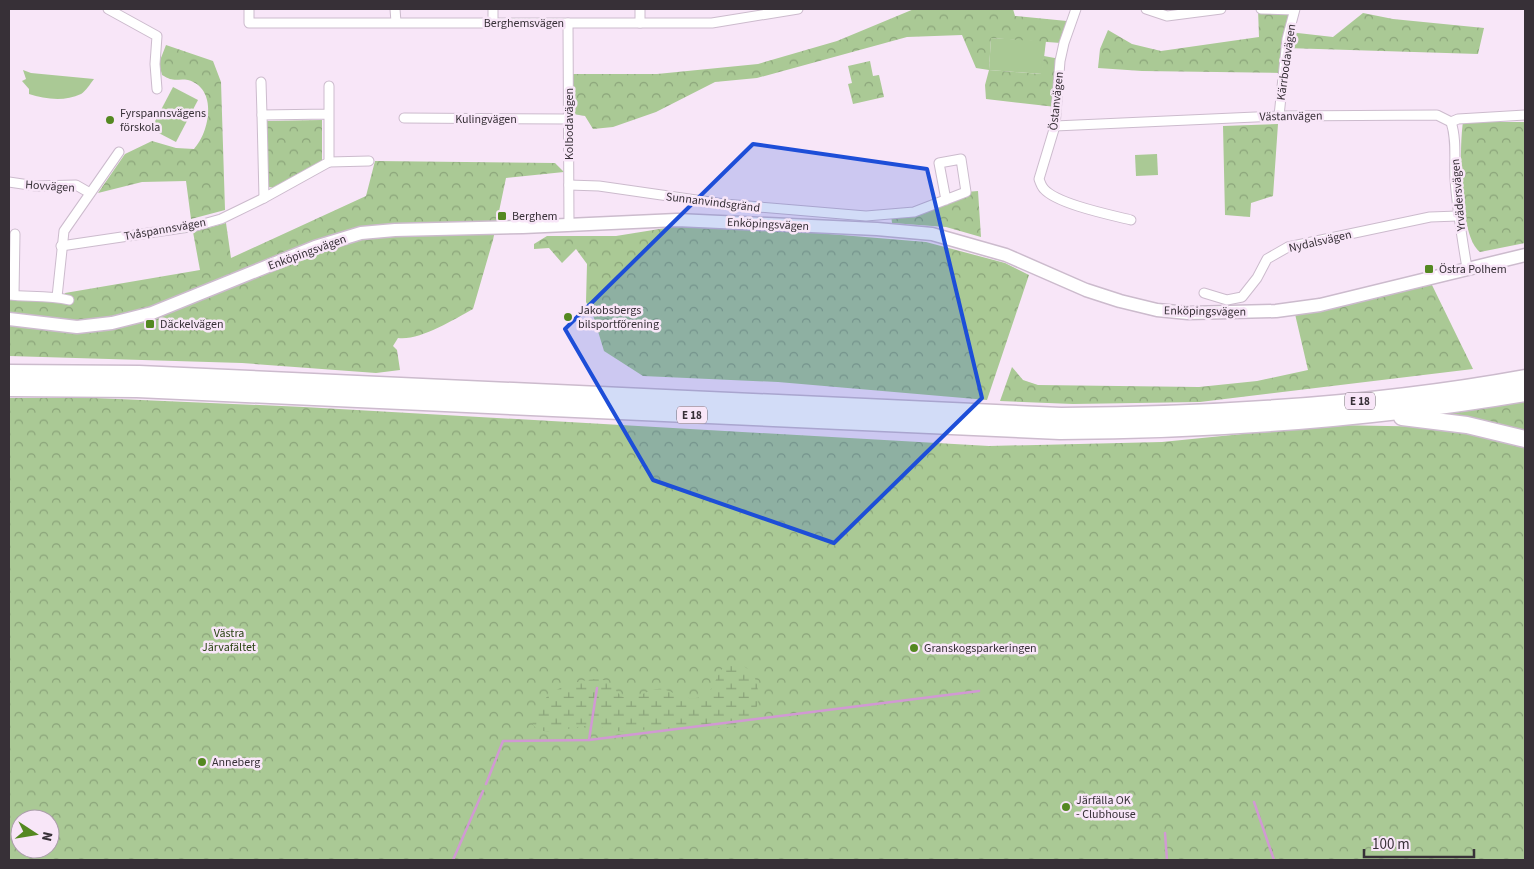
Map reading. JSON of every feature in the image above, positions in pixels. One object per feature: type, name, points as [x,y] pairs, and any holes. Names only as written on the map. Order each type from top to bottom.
[{"type":"highway","name":"E 18","points":[[9,372],[149,374],[1061,416],[1180,413],[1294,406],[1524,382]]},
{"type":"highway","name":"E 18","points":[[9,388],[137,389],[1021,430],[1189,428],[1375,414],[1524,382]]},
{"type":"highway","points":[[1375,414],[1467,425],[1525,439]]},
{"type":"street","points":[[108,9],[157,36],[156,89]]},
{"type":"street","name":"Berghemsvägen","points":[[249,9],[249,23],[493,23],[712,23],[742,20],[798,9]]},
{"type":"street","points":[[395,9],[396,22]]},
{"type":"street","points":[[493,9],[493,23]]},
{"type":"street","points":[[640,9],[640,23]]},
{"type":"street","points":[[742,9],[742,20]]},
{"type":"street","name":"Östanvägen","points":[[1076,9],[1069,24],[1060,62],[1055,126],[1039,178],[1044,189],[1081,206],[1131,220]]},
{"type":"street","points":[[1146,9],[1166,16],[1221,9]]},
{"type":"street","points":[[1261,9],[1294,9]]},
{"type":"street","name":"Kärrbodavägen","points":[[1278,116],[1286,39],[1294,9]]},
{"type":"street","name":"Kolbodavägen","points":[[568,23],[569,226]]},
{"type":"street","points":[[261,82],[264,198]]},
{"type":"street","points":[[329,86],[329,162]]},
{"type":"street","points":[[262,115],[329,114]]},
{"type":"street","name":"Västanvägen","points":[[1055,126],[1278,116],[1436,115],[1451,122],[1458,119],[1525,115]]},
{"type":"street","name":"Kulingvägen","points":[[404,118],[569,119]]},
{"type":"street","name":"Yrvädersvägen","points":[[1451,122],[1455,133],[1458,216],[1467,268]]},
{"type":"street","points":[[57,297],[64,231],[119,152]]},
{"type":"street","name":"Sunnanvindsgränd","points":[[569,185],[599,186],[724,204],[866,216],[914,212],[946,200],[966,192],[961,159],[939,163],[946,200]]},
{"type":"street","name":"Tvåspannsvägen","points":[[62,246],[196,226],[221,219],[329,162],[369,161]]},
{"type":"street","name":"Hovvägen","points":[[9,182],[36,186],[76,185],[90,193]]},
{"type":"street","name":"Nydalsvägen","points":[[1204,293],[1226,300],[1242,297],[1257,278],[1267,259],[1288,247],[1430,218],[1458,216]]},
{"type":"street","name":"Enköpingsvägen","points":[[9,319],[77,327],[112,323],[152,313],[315,247],[361,233],[569,226],[677,220],[877,229],[932,234],[1006,255],[1086,290],[1120,301],[1157,310],[1188,313],[1276,311],[1320,305],[1525,255]]},
{"type":"street","points":[[14,234],[11,295],[45,298],[57,297],[68,300]]},
{"type":"highlighted area","points":[[753,144],[927,169],[982,398],[834,543],[653,480],[565,329]]},
{"type":"green space","points":[[914,9],[1013,9],[1015,16],[1067,21],[1061,43],[991,38],[989,70],[976,68],[962,35],[907,37],[757,78],[715,82],[656,112],[613,127],[593,129],[585,116],[573,114],[573,74],[657,74],[758,64],[837,41]]},
{"type":"green space","points":[[1258,9],[1295,9],[1289,32],[1333,37],[1363,13],[1393,19],[1484,28],[1478,54],[1286,48],[1284,73],[1142,71],[1098,68],[1100,49],[1108,30],[1132,44],[1161,51],[1259,37]]},
{"type":"green space","points":[[991,38],[1046,41],[1042,74],[989,70]]},
{"type":"green space","points":[[166,45],[213,61],[221,82],[225,210],[191,219],[186,181],[142,182],[98,193],[125,154],[152,141],[176,148],[194,149],[200,141],[207,122],[208,111],[204,92],[198,85],[188,80],[173,80],[162,75],[159,63]]},
{"type":"green space","points":[[1044,56],[1060,59],[1056,107],[986,99],[985,85],[989,70],[1041,74]]},
{"type":"green space","points":[[870,61],[873,76],[879,75],[884,97],[853,104],[848,84],[852,83],[848,66]]},
{"type":"green space","points":[[23,70],[31,73],[94,79],[81,94],[75,97],[48,98],[29,94],[29,89],[22,81],[26,79]]},
{"type":"green space","points":[[173,87],[198,100],[176,142],[151,129]]},
{"type":"green space","points":[[322,120],[322,163],[277,188],[268,187],[267,121]]},
{"type":"green space","points":[[1463,122],[1525,122],[1525,243],[1480,252],[1473,243],[1464,211],[1462,191],[1461,151]]},
{"type":"green space","points":[[1278,124],[1273,196],[1251,203],[1250,217],[1225,215],[1223,126]]},
{"type":"green space","points":[[1157,154],[1158,175],[1136,176],[1135,155]]},
{"type":"green space","points":[[375,161],[555,163],[564,172],[506,178],[493,240],[473,309],[426,333],[398,338],[393,346],[397,350],[400,370],[376,373],[242,363],[9,356],[9,298],[60,302],[65,293],[200,270],[193,232],[226,223],[231,258],[366,196]]},
{"type":"green space","points":[[978,191],[981,237],[946,227],[892,223],[891,214],[914,212],[966,192]]},
{"type":"green space","points":[[678,226],[756,228],[926,242],[1005,263],[1029,275],[987,400],[778,382],[643,376],[604,351],[593,315],[586,302],[587,264],[576,249],[562,263],[549,248],[534,249],[534,244],[547,236],[616,236]]},
{"type":"green space","points":[[1431,283],[1473,369],[1200,402],[1073,404],[1000,401],[1012,367],[1023,380],[1038,385],[1199,387],[1257,381],[1308,370],[1295,314]]},
{"type":"green space","name":"Västra Järvafältet","points":[[9,398],[95,398],[304,407],[989,446],[1162,442],[1333,425],[1442,427],[1525,444],[1525,860],[9,860]]},
{"type":"green space","points":[[1525,401],[1525,435],[1428,416]]},
{"type":"green space","points":[[736,662],[752,673],[758,691],[757,705],[753,715],[745,722],[736,726],[624,732],[584,726],[549,732],[538,729],[533,724],[532,716],[551,693],[586,680],[606,681],[625,698],[661,689],[684,697],[698,698],[708,692],[724,668]]},
{"type":"waterway","points":[[486,784],[503,741],[589,740],[597,688]]},
{"type":"waterway","points":[[589,740],[979,691]]},
{"type":"waterway","points":[[453,860],[483,791]]},
{"type":"waterway","points":[[1254,802],[1274,860]]},
{"type":"waterway","points":[[1165,833],[1167,860]]},
{"type":"place","name":"Fyrspannsvägens förskola","points":[[110,120]]},
{"type":"place","name":"Berghem","points":[[502,216]]},
{"type":"place","name":"Östra Polhem","points":[[1429,269]]},
{"type":"place","name":"Jakobsbergs bilsportförening","points":[[568,317]]},
{"type":"place","name":"Däckelvägen","points":[[150,324]]},
{"type":"place","name":"Granskogsparkeringen","points":[[914,648]]},
{"type":"place","name":"Anneberg","points":[[202,762]]},
{"type":"place","name":"Järfälla OK - Clubhouse","points":[[1066,807]]}]
